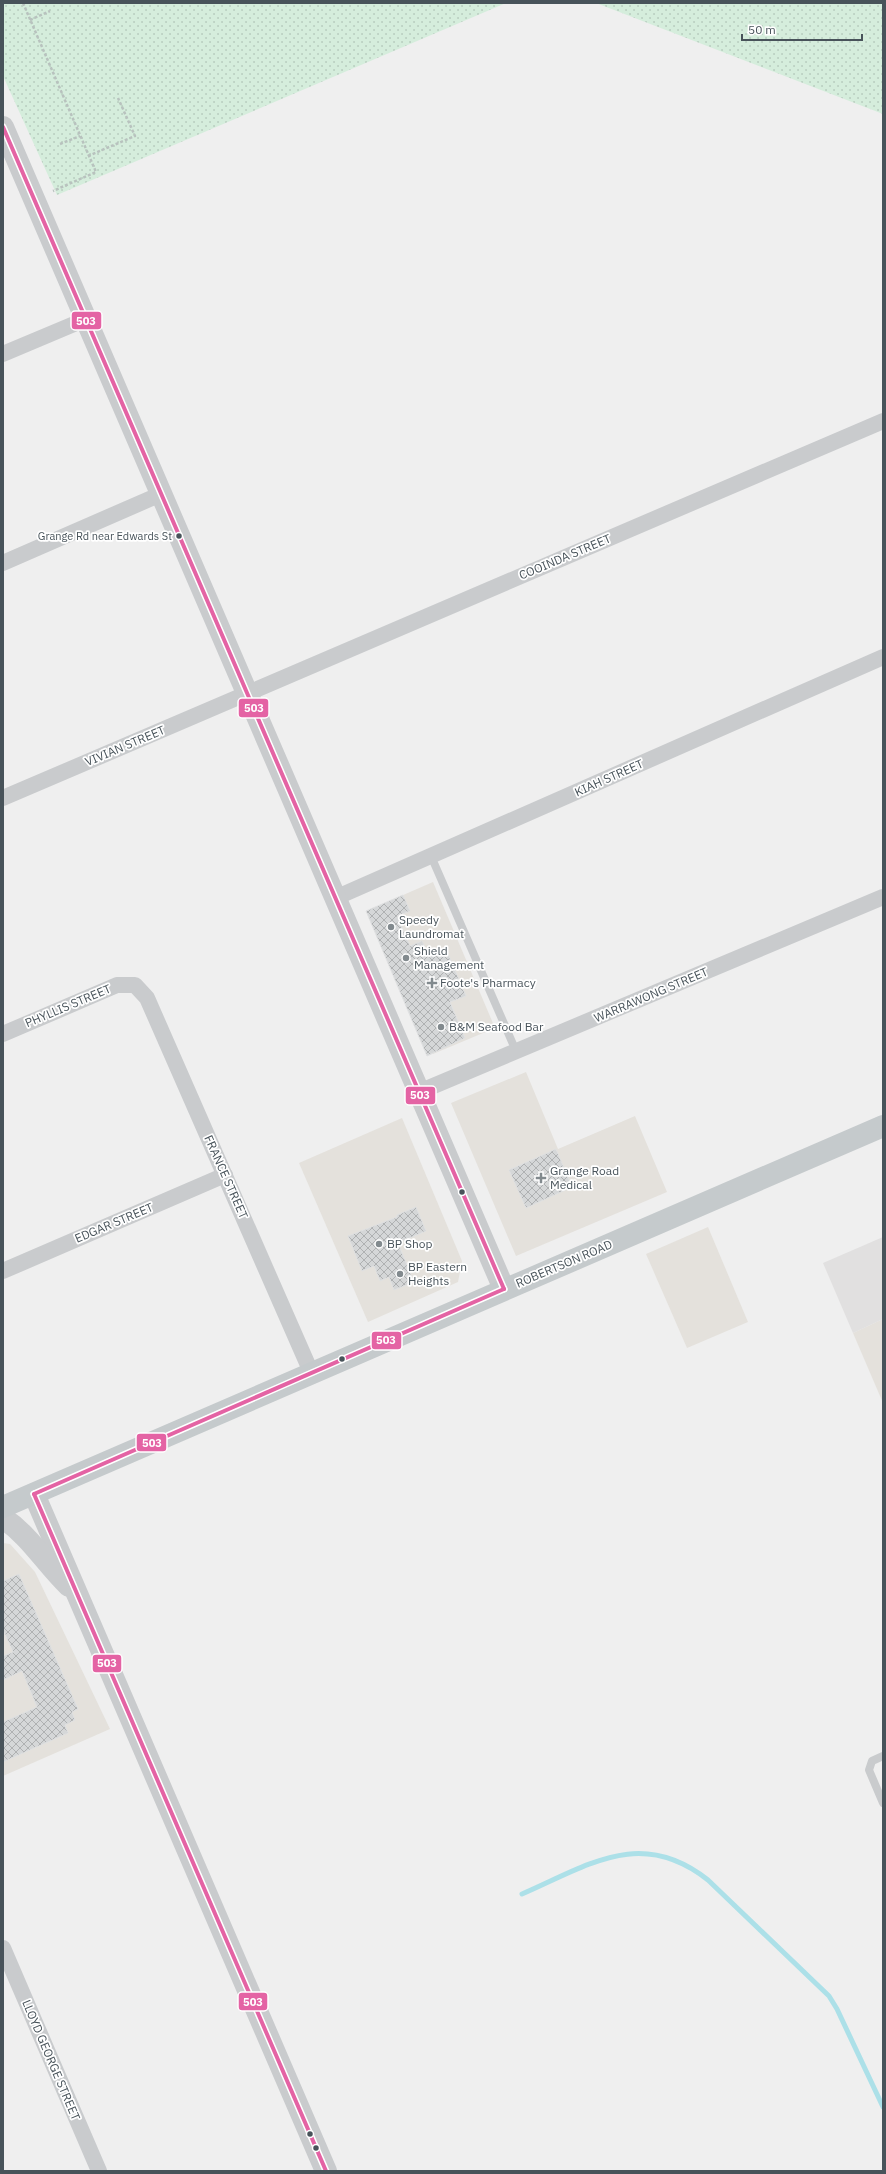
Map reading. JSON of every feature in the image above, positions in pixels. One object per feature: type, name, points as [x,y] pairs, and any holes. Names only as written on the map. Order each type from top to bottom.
[{"type":"main road","points":[[3,126],[504,1289]]},
{"type":"main road","name":"ROBERTSON ROAD","points":[[3,1507],[311,1372],[883,1126]]},
{"type":"main road","points":[[34,1494],[326,2171]]},
{"type":"main road","points":[[3,1518],[18,1527],[50,1568],[78,1595]]},
{"type":"street","points":[[3,354],[86,318]]},
{"type":"street","name":"COOINDA STREET","points":[[247,693],[883,421]]},
{"type":"street","points":[[3,563],[161,494]]},
{"type":"street","name":"KIAH STREET","points":[[335,898],[883,657]]},
{"type":"street","name":"VIVIAN STREET","points":[[3,798],[247,693]]},
{"type":"street","name":"WARRAWONG STREET","points":[[419,1092],[883,897]]},
{"type":"street","name":"PHYLLIS STREET","points":[[3,1034],[117,985],[135,985]]},
{"type":"street","name":"FRANCE STREET","points":[[135,985],[147,998],[311,1372]]},
{"type":"street","name":"EDGAR STREET","points":[[3,1271],[225,1175]]},
{"type":"street","name":"LLOYD GEORGE STREET","points":[[3,1948],[99,2171]]},
{"type":"lane","points":[[431,856],[516,1051]]},
{"type":"lane","points":[[883,1756],[872,1761],[869,1770],[883,1803]]},
{"type":"path","points":[[22,3],[96,172],[53,191]]},
{"type":"path","points":[[30,20],[50,11]]},
{"type":"path","points":[[88,156],[134,136],[118,98]]},
{"type":"path","points":[[60,144],[80,136]]},
{"type":"shaded area","points":[[433,882],[495,1028],[433,1054],[371,909]]},
{"type":"shaded area","points":[[526,1072],[558,1149],[635,1116],[667,1192],[516,1256],[451,1103]]},
{"type":"shaded area","points":[[402,1118],[462,1261],[458,1282],[368,1322],[299,1163]]},
{"type":"shaded area","points":[[708,1227],[748,1322],[687,1348],[646,1254]]},
{"type":"shaded area","points":[[883,1237],[883,1319],[853,1333],[823,1263]]},
{"type":"shaded area","points":[[883,1319],[883,1403],[853,1333]]},
{"type":"shaded area","points":[[3,1543],[10,1544],[35,1572],[110,1729],[3,1776]]},
{"type":"green space","points":[[3,3],[506,3],[57,195],[3,76]]},
{"type":"green space","points":[[596,3],[883,3],[883,114]]},
{"type":"building","points":[[403,895],[410,911],[397,916],[410,946],[422,941],[429,957],[446,949],[466,996],[450,1002],[465,1038],[427,1056],[366,911]]},
{"type":"building","name":"Grange Road Medical","points":[[556,1149],[572,1187],[526,1208],[509,1170]]},
{"type":"building","points":[[416,1207],[426,1231],[398,1243],[414,1282],[394,1290],[389,1277],[380,1281],[374,1266],[362,1271],[348,1236],[397,1217],[397,1215]]},
{"type":"building","points":[[19,1574],[78,1709],[72,1712],[75,1720],[65,1725],[68,1733],[3,1762],[3,1722],[37,1707],[22,1671],[3,1680],[3,1656],[13,1652],[3,1630],[3,1581]]},
{"type":"waterway","points":[[522,1894],[570,1872],[615,1856],[637,1853],[660,1856],[684,1864],[708,1880],[829,1996],[837,2009],[883,2107]]},
{"type":"transit line","name":"503","points":[[3,127],[504,1289]]},
{"type":"transit line","name":"503","points":[[34,1494],[504,1289]]},
{"type":"transit line","name":"503","points":[[34,1494],[326,2171]]},
{"type":"place","name":"Grange Rd near Edwards St","points":[[179,536]]},
{"type":"place","name":"Speedy Laundromat","points":[[391,927]]},
{"type":"place","name":"Shield Management","points":[[406,958]]},
{"type":"place","name":"Foote's Pharmacy","points":[[432,983]]},
{"type":"place","name":"B&M Seafood Bar","points":[[441,1027]]},
{"type":"place","name":"Grange Road Medical","points":[[541,1178]]},
{"type":"place","name":"BP Shop","points":[[379,1244]]},
{"type":"place","name":"BP Eastern Heights","points":[[400,1274]]}]
